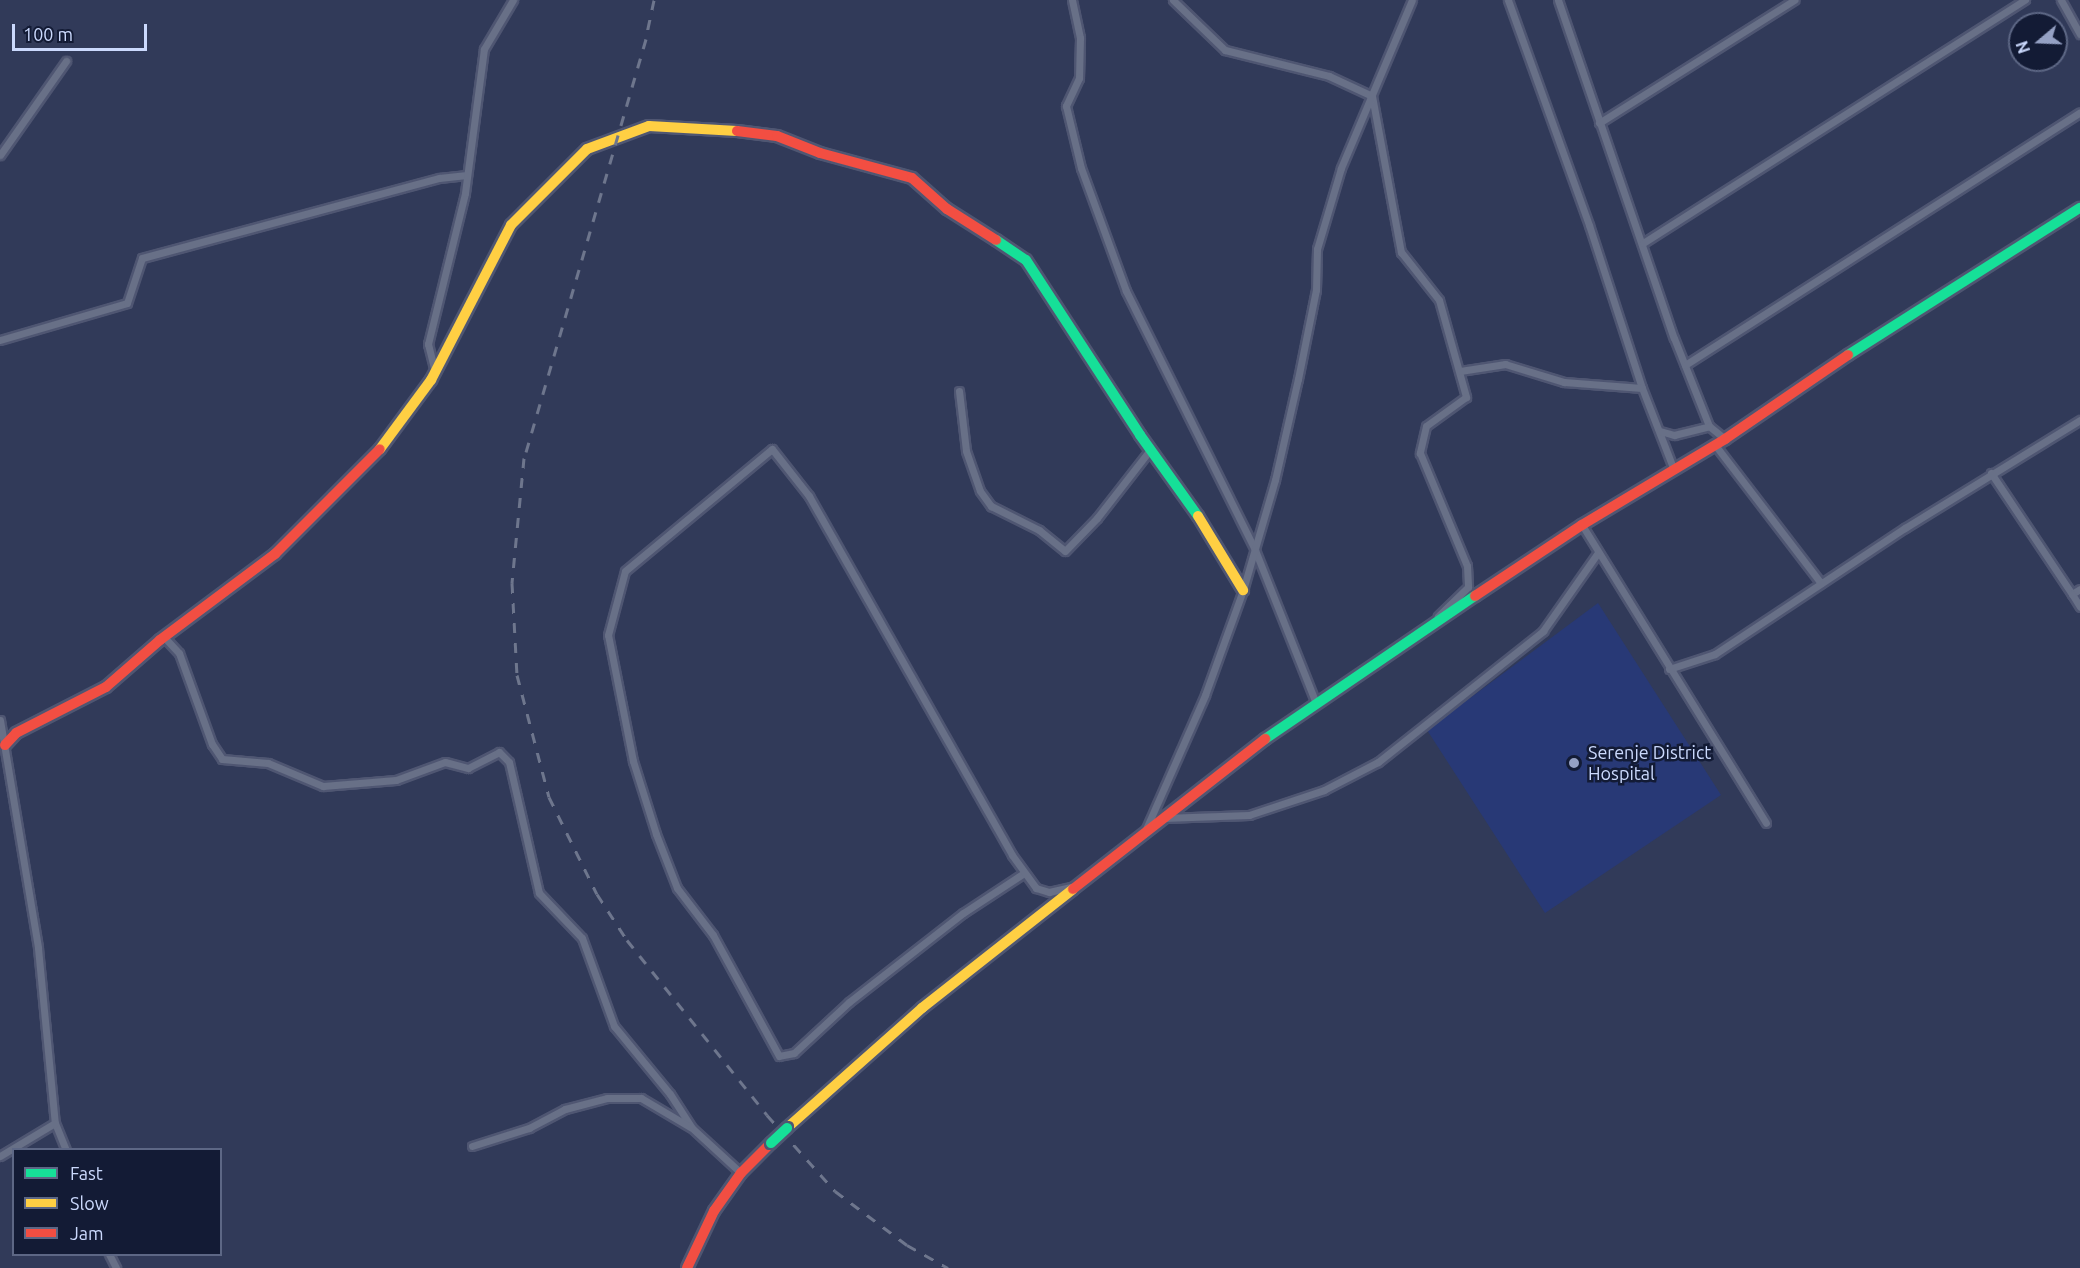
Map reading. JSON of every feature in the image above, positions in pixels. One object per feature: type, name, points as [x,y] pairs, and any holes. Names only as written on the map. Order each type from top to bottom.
[{"type":"main road","points":[[4,745],[16,733],[106,687],[164,637],[275,554],[382,447],[408,416],[435,372],[511,225],[569,163],[604,140],[649,126],[703,127],[777,136],[820,153],[912,178],[947,209],[1026,260],[1150,450],[1207,528],[1243,590]]},
{"type":"main road","points":[[687,1268],[714,1211],[741,1173],[771,1143],[922,1008],[1080,885],[1160,818],[1316,703],[1582,525],[1720,442],[1902,319],[2080,208]]},
{"type":"street","points":[[435,372],[428,344],[467,175],[484,49],[513,0]]},
{"type":"street","points":[[1072,0],[1080,38],[1079,78],[1066,106],[1081,168],[1126,291],[1255,550],[1316,703]]},
{"type":"street","points":[[1173,0],[1225,50],[1329,76],[1372,96]]},
{"type":"street","points":[[1146,829],[1205,695],[1243,590],[1275,480],[1305,347],[1316,290],[1317,249],[1341,168],[1412,0]]},
{"type":"street","points":[[1508,0],[1589,225],[1641,388],[1674,470]]},
{"type":"street","points":[[1599,123],[1794,0]]},
{"type":"street","points":[[1643,243],[2025,0]]},
{"type":"street","points":[[2061,0],[2080,34]]},
{"type":"street","points":[[1559,1],[1599,123],[1685,366],[1709,426],[1821,583]]},
{"type":"street","points":[[0,155],[66,61]]},
{"type":"street","points":[[1372,96],[1401,252],[1438,300],[1466,397],[1426,426],[1420,453],[1467,566],[1468,587],[1418,635]]},
{"type":"street","points":[[1685,366],[2080,112]]},
{"type":"street","points":[[0,340],[127,303],[142,258],[439,178],[467,175]]},
{"type":"street","points":[[1460,371],[1504,364],[1564,382],[1641,388]]},
{"type":"street","points":[[959,391],[966,452],[980,491],[991,506],[1040,530],[1065,551],[1096,518],[1150,450]]},
{"type":"street","points":[[1669,669],[1715,654],[1991,473],[2080,420]]},
{"type":"street","points":[[1660,431],[1674,435],[1709,426]]},
{"type":"street","points":[[1024,873],[963,913],[849,1002],[794,1053],[779,1056],[713,935],[677,888],[656,834],[633,761],[608,635],[625,571],[772,449],[809,496],[1024,873],[1036,888],[1049,892],[1080,885]]},
{"type":"street","points":[[1991,473],[2080,607]]},
{"type":"street","points":[[1582,525],[1597,554],[1766,823]]},
{"type":"street","points":[[1160,818],[1249,815],[1324,790],[1378,762],[1543,631],[1597,554]]},
{"type":"street","points":[[2072,594],[2080,589]]},
{"type":"street","points":[[164,637],[179,653],[212,744],[222,759],[268,763],[323,786],[396,780],[445,762],[468,768],[499,752],[509,762],[539,893],[582,938],[614,1026],[670,1094],[692,1128]]},
{"type":"street","points":[[0,720],[4,745],[3,763],[39,948],[55,1123],[66,1148]]},
{"type":"street","points":[[472,1146],[529,1128],[565,1109],[607,1098],[641,1098],[692,1128],[741,1173]]},
{"type":"street","points":[[13,1148],[55,1123]]},
{"type":"shaded area","name":"Serenje District Hospital","points":[[1598,603],[1721,795],[1545,913],[1427,730]]},
{"type":"railway","points":[[654,0],[646,39],[524,458],[512,583],[517,675],[549,797],[597,894],[627,940],[767,1115],[835,1191],[907,1245],[948,1268]]},
{"type":"traffic: fast","points":[[1848,355],[2080,208]]},
{"type":"traffic: fast","points":[[996,240],[1026,260],[1140,435],[1198,516]]},
{"type":"traffic: fast","points":[[1265,739],[1475,596]]},
{"type":"traffic: fast","points":[[771,1143],[787,1128]]},
{"type":"traffic: slow","points":[[380,449],[431,380],[511,225],[587,149],[649,126],[737,131]]},
{"type":"traffic: slow","points":[[1198,516],[1243,590]]},
{"type":"traffic: slow","points":[[787,1128],[922,1008],[1073,889]]},
{"type":"traffic: jam","points":[[737,131],[777,136],[820,153],[912,178],[947,209],[996,240]]},
{"type":"traffic: jam","points":[[1475,596],[1582,525],[1725,439],[1848,355]]},
{"type":"traffic: jam","points":[[5,745],[16,733],[106,687],[160,640],[275,554],[380,449]]},
{"type":"traffic: jam","points":[[1073,889],[1265,739]]},
{"type":"traffic: jam","points":[[687,1268],[714,1211],[741,1173],[771,1143]]},
{"type":"place","name":"Serenje District Hospital","points":[[1574,763]]}]
